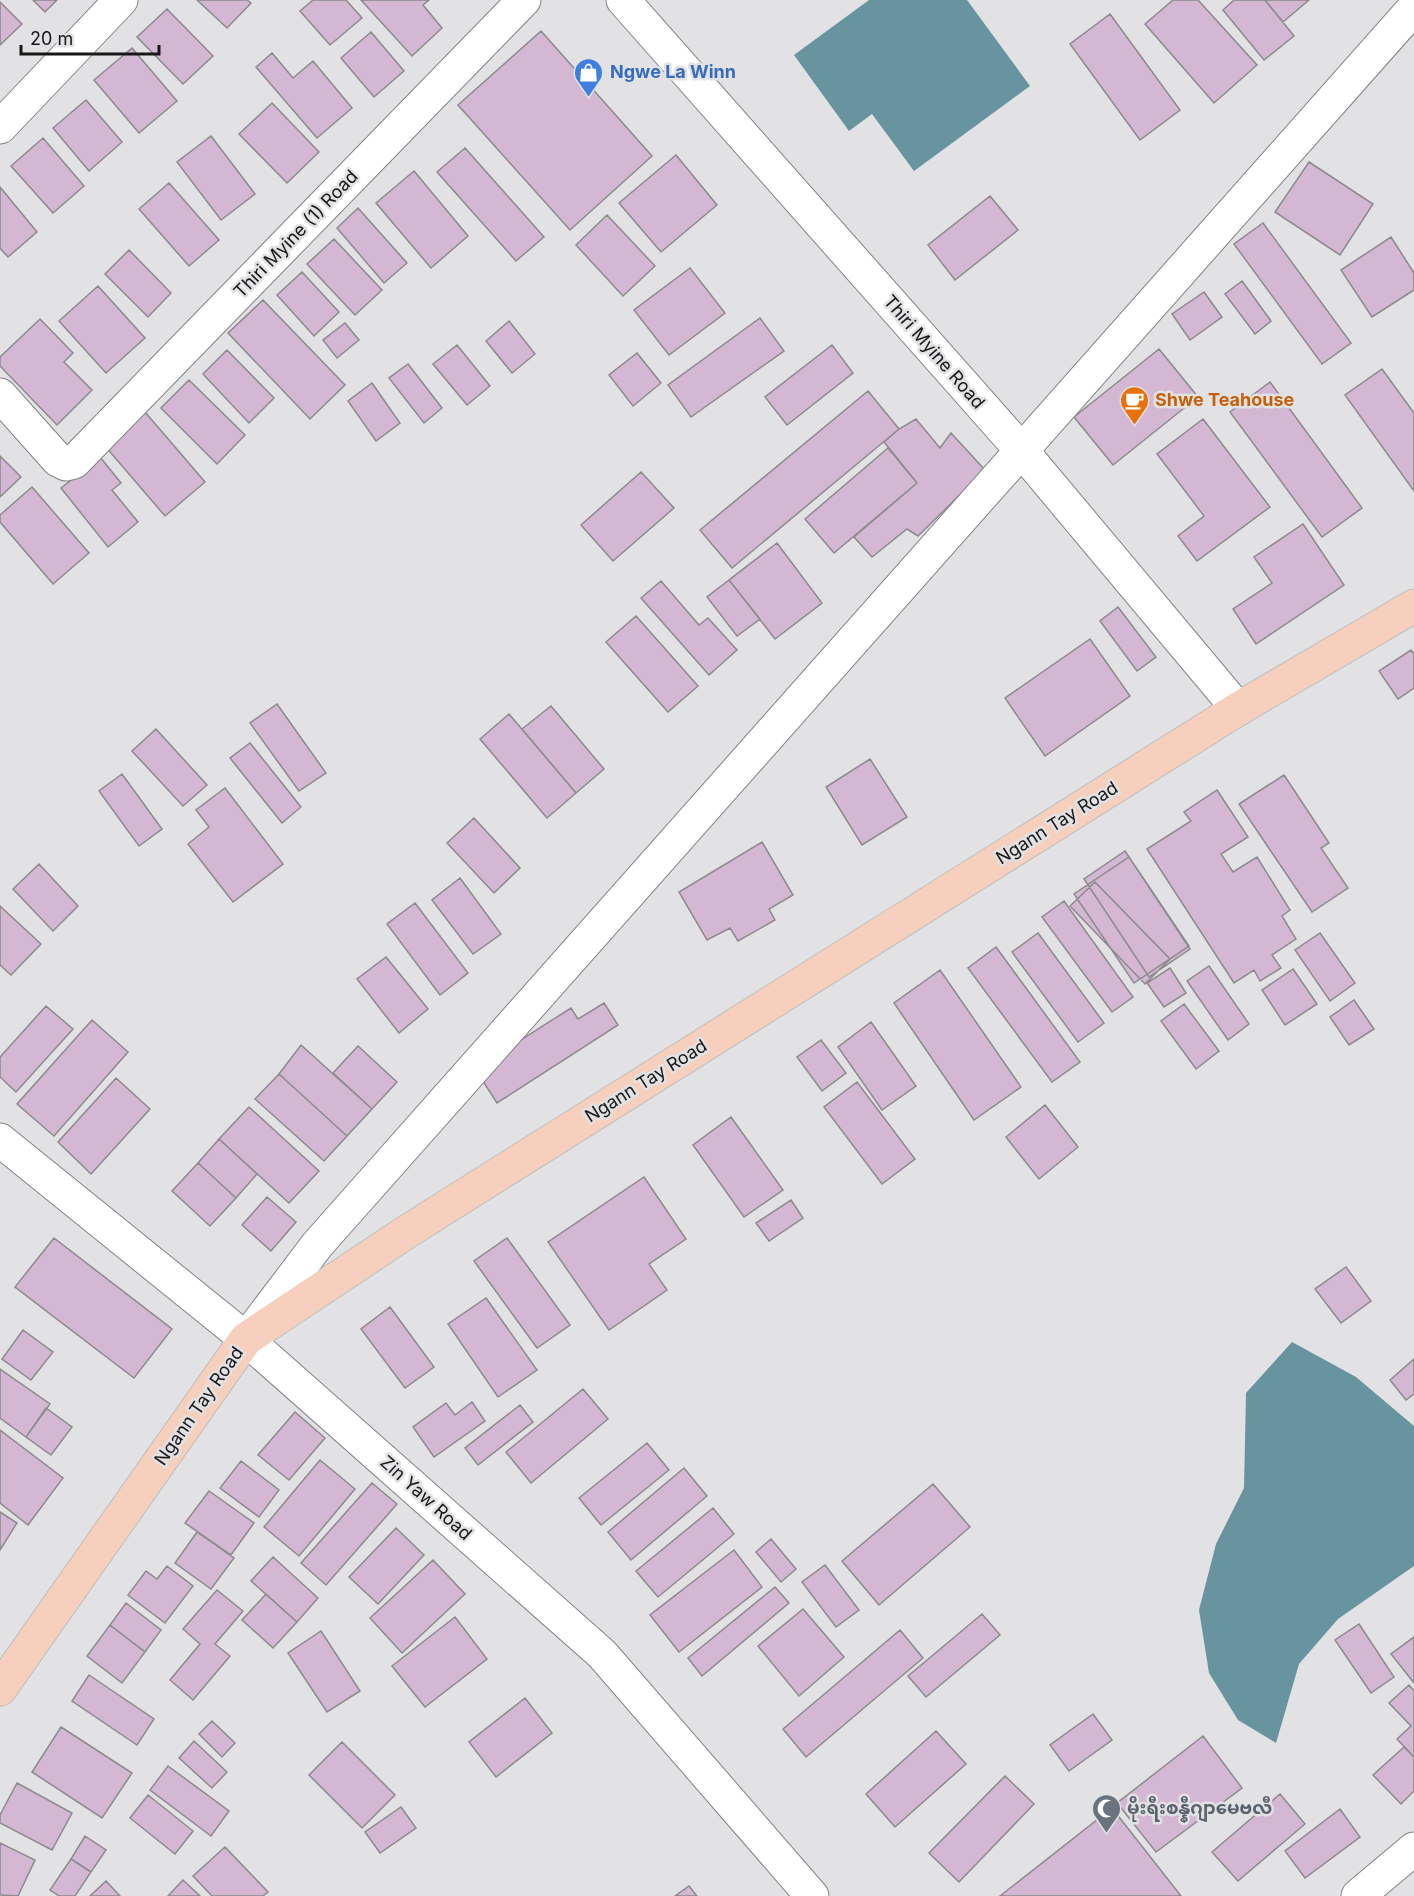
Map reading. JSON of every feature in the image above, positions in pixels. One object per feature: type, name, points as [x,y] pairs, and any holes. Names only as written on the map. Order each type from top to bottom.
[{"type":"main road","name":"Ngann Tay Road","points":[[0,1689],[246,1339],[408,1231],[1238,709],[1414,606]]},
{"type":"street","points":[[0,127],[121,0]]},
{"type":"street","name":"Thiri Myine (1) Road","points":[[0,395],[58,460],[66,464],[74,462],[524,0]]},
{"type":"street","name":"Thiri Myine Road","points":[[623,0],[1022,451],[1238,709]]},
{"type":"street","points":[[246,1339],[317,1245],[1414,8]]},
{"type":"street","name":"Zin Yaw Road","points":[[0,1140],[246,1339],[602,1654],[812,1896]]},
{"type":"street","points":[[1358,1896],[1414,1849]]},
{"type":"water","points":[[869,0],[967,0],[1030,86],[914,171],[872,114],[849,131],[794,55]]},
{"type":"water","points":[[1292,1342],[1356,1377],[1414,1426],[1414,1566],[1338,1619],[1299,1664],[1276,1743],[1238,1720],[1209,1673],[1199,1610],[1216,1544],[1244,1488],[1246,1393]]},
{"type":"building","points":[[33,0],[57,0],[45,12]]},
{"type":"building","points":[[197,0],[247,0],[251,3],[227,28]]},
{"type":"building","points":[[313,0],[346,0],[362,18],[330,45],[300,11]]},
{"type":"building","points":[[361,0],[429,0],[423,5],[442,28],[412,56]]},
{"type":"building","points":[[1173,0],[1198,0],[1257,65],[1214,103],[1145,24]]},
{"type":"building","points":[[1234,0],[1265,0],[1294,36],[1264,60],[1223,10]]},
{"type":"building","points":[[1265,0],[1309,0],[1283,22]]},
{"type":"building","points":[[0,2],[22,24],[0,45]]},
{"type":"building","points":[[167,9],[213,56],[183,84],[137,37]]},
{"type":"building","points":[[1110,14],[1180,110],[1140,140],[1070,44]]},
{"type":"building","points":[[541,31],[652,156],[570,230],[458,105]]},
{"type":"building","points":[[371,32],[404,71],[374,97],[341,58]]},
{"type":"building","points":[[132,48],[177,101],[139,133],[94,80]]},
{"type":"building","points":[[272,53],[293,78],[313,61],[352,108],[317,138],[256,67]]},
{"type":"building","points":[[86,100],[122,142],[89,171],[53,128]]},
{"type":"building","points":[[272,103],[319,152],[287,183],[239,134]]},
{"type":"building","points":[[211,136],[255,194],[221,220],[177,162]]},
{"type":"building","points":[[43,138],[84,186],[53,213],[11,166]]},
{"type":"building","points":[[465,148],[544,237],[516,261],[437,172]]},
{"type":"building","points":[[676,155],[717,205],[661,252],[619,203]]},
{"type":"building","points":[[1309,162],[1373,204],[1340,255],[1275,212]]},
{"type":"building","points":[[414,171],[468,236],[431,268],[376,203]]},
{"type":"building","points":[[169,183],[219,240],[189,266],[139,209]]},
{"type":"building","points":[[0,187],[37,232],[8,257],[0,248]]},
{"type":"building","points":[[990,196],[1018,230],[955,280],[928,245]]},
{"type":"building","points":[[358,208],[407,263],[384,283],[337,228]]},
{"type":"building","points":[[607,215],[655,266],[623,296],[576,245]]},
{"type":"building","points":[[1263,223],[1351,343],[1322,364],[1234,244]]},
{"type":"building","points":[[1391,237],[1414,273],[1414,290],[1372,317],[1341,270]]},
{"type":"building","points":[[334,239],[382,290],[355,315],[307,264]]},
{"type":"building","points":[[129,250],[171,293],[148,317],[105,274]]},
{"type":"building","points":[[690,268],[725,313],[669,355],[634,310]]},
{"type":"building","points":[[302,272],[339,312],[314,336],[277,295]]},
{"type":"building","points":[[1242,281],[1271,321],[1255,334],[1225,294]]},
{"type":"building","points":[[98,286],[145,338],[106,373],[59,321]]},
{"type":"building","points":[[1204,292],[1222,317],[1190,340],[1172,314]]},
{"type":"building","points":[[263,300],[345,385],[310,419],[228,333]]},
{"type":"building","points":[[760,318],[784,351],[691,417],[668,385]]},
{"type":"building","points":[[40,319],[73,353],[64,362],[92,390],[57,425],[0,366],[0,357]]},
{"type":"building","points":[[509,321],[535,354],[512,373],[486,341]]},
{"type":"building","points":[[345,323],[359,340],[337,358],[323,340]]},
{"type":"building","points":[[457,345],[490,386],[467,405],[433,364]]},
{"type":"building","points":[[832,345],[853,373],[787,425],[765,397]]},
{"type":"building","points":[[1159,349],[1198,397],[1113,465],[1074,417]]},
{"type":"building","points":[[227,350],[274,398],[249,423],[203,374]]},
{"type":"building","points":[[637,353],[661,383],[633,406],[609,375]]},
{"type":"building","points":[[408,364],[442,408],[424,423],[389,378]]},
{"type":"building","points":[[1382,369],[1414,413],[1414,491],[1345,395]]},
{"type":"building","points":[[189,380],[245,435],[217,464],[161,408]]},
{"type":"building","points":[[1270,382],[1362,508],[1322,537],[1230,412]]},
{"type":"building","points":[[372,383],[400,423],[376,441],[348,401]]},
{"type":"building","points":[[868,391],[899,429],[732,568],[700,530]]},
{"type":"building","points":[[145,412],[205,482],[165,516],[105,446]]},
{"type":"building","points":[[916,419],[940,448],[951,433],[985,470],[918,536],[907,529],[872,557],[854,537],[917,483],[884,442],[899,429]]},
{"type":"building","points":[[1203,419],[1270,507],[1197,561],[1178,536],[1204,516],[1157,454]]},
{"type":"building","points":[[888,448],[917,483],[834,553],[805,519]]},
{"type":"building","points":[[0,456],[21,477],[0,497]]},
{"type":"building","points":[[100,457],[121,483],[112,490],[138,522],[108,547],[61,488]]},
{"type":"building","points":[[641,472],[674,508],[613,561],[581,525]]},
{"type":"building","points":[[32,487],[89,553],[53,584],[0,522],[0,515]]},
{"type":"building","points":[[1303,524],[1344,585],[1256,644],[1233,609],[1272,583],[1254,557]]},
{"type":"building","points":[[777,543],[822,603],[775,639],[729,580]]},
{"type":"building","points":[[729,580],[760,619],[737,636],[707,597]]},
{"type":"building","points":[[661,581],[699,625],[708,618],[737,650],[709,675],[641,598]]},
{"type":"building","points":[[1118,607],[1156,657],[1137,671],[1100,621]]},
{"type":"building","points":[[636,616],[698,686],[668,712],[606,642]]},
{"type":"building","points":[[1090,639],[1130,696],[1045,756],[1005,698]]},
{"type":"building","points":[[1411,650],[1414,654],[1414,688],[1398,699],[1379,671]]},
{"type":"building","points":[[277,704],[326,773],[299,791],[250,723]]},
{"type":"building","points":[[551,706],[604,769],[576,793],[522,729]]},
{"type":"building","points":[[509,714],[576,793],[547,818],[480,739]]},
{"type":"building","points":[[156,729],[207,785],[183,806],[132,751]]},
{"type":"building","points":[[250,743],[301,807],[282,823],[230,758]]},
{"type":"building","points":[[870,759],[907,817],[862,845],[826,787]]},
{"type":"building","points":[[122,774],[162,829],[139,846],[99,791]]},
{"type":"building","points":[[1284,775],[1329,843],[1321,848],[1348,888],[1312,912],[1239,804]]},
{"type":"building","points":[[225,788],[283,864],[233,902],[188,844],[209,827],[196,810]]},
{"type":"building","points":[[1217,790],[1248,837],[1221,854],[1233,872],[1257,857],[1290,910],[1282,916],[1296,939],[1272,955],[1281,968],[1260,981],[1254,970],[1234,983],[1147,849],[1191,821],[1184,812]]},
{"type":"building","points":[[474,818],[520,868],[494,893],[447,843]]},
{"type":"building","points":[[762,842],[793,895],[769,909],[775,920],[738,941],[730,928],[707,940],[679,892]]},
{"type":"building","points":[[1125,851],[1190,949],[1149,977],[1084,879]]},
{"type":"building","points":[[1129,857],[1189,946],[1134,983],[1074,894]]},
{"type":"building","points":[[39,864],[78,906],[53,931],[13,889]]},
{"type":"building","points":[[460,878],[501,934],[473,954],[432,900]]},
{"type":"building","points":[[1095,882],[1170,959],[1145,984],[1070,906]]},
{"type":"building","points":[[1064,901],[1133,997],[1112,1012],[1042,917]]},
{"type":"building","points":[[415,903],[468,973],[440,995],[387,924]]},
{"type":"building","points":[[0,906],[41,944],[11,975],[0,965]]},
{"type":"building","points":[[1038,933],[1104,1023],[1078,1042],[1012,952]]},
{"type":"building","points":[[1320,933],[1355,983],[1330,1001],[1295,950]]},
{"type":"building","points":[[996,947],[1080,1062],[1052,1082],[968,968]]},
{"type":"building","points":[[386,957],[428,1009],[399,1033],[357,979]]},
{"type":"building","points":[[1209,966],[1249,1024],[1228,1040],[1187,981]]},
{"type":"building","points":[[1170,968],[1186,993],[1164,1007],[1147,983]]},
{"type":"building","points":[[1293,969],[1317,1004],[1285,1025],[1262,990]]},
{"type":"building","points":[[940,970],[1021,1087],[974,1120],[894,1003]]},
{"type":"building","points":[[1354,1000],[1374,1029],[1349,1045],[1330,1017]]},
{"type":"building","points":[[604,1003],[618,1025],[497,1103],[475,1069],[571,1008],[578,1019]]},
{"type":"building","points":[[1184,1004],[1219,1051],[1196,1069],[1161,1021]]},
{"type":"building","points":[[46,1006],[73,1029],[16,1092],[0,1077],[0,1057]]},
{"type":"building","points":[[92,1020],[128,1052],[54,1136],[17,1104]]},
{"type":"building","points":[[871,1022],[916,1086],[882,1110],[838,1047]]},
{"type":"building","points":[[821,1040],[846,1073],[822,1091],[797,1057]]},
{"type":"building","points":[[301,1045],[372,1109],[347,1136],[279,1074]]},
{"type":"building","points":[[358,1046],[397,1082],[372,1109],[333,1073]]},
{"type":"building","points":[[279,1074],[347,1136],[324,1161],[255,1099]]},
{"type":"building","points":[[116,1078],[150,1109],[91,1174],[58,1142]]},
{"type":"building","points":[[857,1082],[915,1159],[882,1184],[824,1107]]},
{"type":"building","points":[[1045,1105],[1078,1147],[1039,1179],[1006,1137]]},
{"type":"building","points":[[249,1107],[319,1171],[289,1203],[219,1139]]},
{"type":"building","points":[[731,1117],[783,1190],[744,1217],[693,1145]]},
{"type":"building","points":[[219,1139],[257,1174],[236,1198],[198,1163]]},
{"type":"building","points":[[198,1163],[236,1198],[210,1226],[172,1191]]},
{"type":"building","points":[[644,1177],[686,1239],[649,1264],[667,1290],[609,1330],[548,1242]]},
{"type":"building","points":[[267,1197],[296,1222],[271,1251],[242,1225]]},
{"type":"building","points":[[791,1200],[803,1218],[769,1241],[756,1223]]},
{"type":"building","points":[[54,1238],[172,1329],[134,1378],[15,1287]]},
{"type":"building","points":[[507,1238],[570,1325],[537,1348],[474,1261]]},
{"type":"building","points":[[1346,1267],[1371,1301],[1341,1323],[1315,1289]]},
{"type":"building","points":[[486,1298],[537,1370],[498,1397],[448,1324]]},
{"type":"building","points":[[390,1307],[434,1367],[405,1388],[361,1329]]},
{"type":"building","points":[[23,1330],[53,1352],[31,1380],[2,1359]]},
{"type":"building","points":[[1414,1359],[1414,1394],[1406,1400],[1390,1380]]},
{"type":"building","points":[[0,1369],[50,1404],[26,1437],[0,1418]]},
{"type":"building","points":[[583,1389],[608,1419],[531,1483],[506,1452]]},
{"type":"building","points":[[472,1402],[485,1421],[434,1457],[413,1427],[446,1403],[455,1415]]},
{"type":"building","points":[[520,1405],[533,1422],[478,1465],[465,1448]]},
{"type":"building","points":[[46,1408],[72,1427],[51,1455],[26,1437]]},
{"type":"building","points":[[295,1412],[325,1438],[289,1480],[258,1455]]},
{"type":"building","points":[[0,1430],[63,1478],[28,1525],[0,1503]]},
{"type":"building","points":[[647,1443],[669,1470],[601,1525],[579,1498]]},
{"type":"building","points":[[320,1460],[355,1489],[299,1556],[264,1527]]},
{"type":"building","points":[[241,1461],[279,1490],[259,1517],[220,1488]]},
{"type":"building","points":[[684,1468],[707,1496],[631,1560],[608,1532]]},
{"type":"building","points":[[372,1483],[397,1504],[326,1585],[301,1563]]},
{"type":"building","points":[[933,1484],[970,1527],[879,1605],[842,1561]]},
{"type":"building","points":[[209,1491],[254,1523],[231,1555],[185,1523]]},
{"type":"building","points":[[713,1508],[734,1534],[658,1597],[636,1571]]},
{"type":"building","points":[[0,1512],[17,1523],[0,1550]]},
{"type":"building","points":[[396,1528],[424,1555],[378,1604],[349,1577]]},
{"type":"building","points":[[197,1532],[234,1558],[211,1589],[175,1563]]},
{"type":"building","points":[[771,1539],[796,1569],[781,1582],[756,1552]]},
{"type":"building","points":[[734,1550],[762,1587],[679,1652],[650,1615]]},
{"type":"building","points":[[273,1557],[318,1598],[297,1622],[251,1581]]},
{"type":"building","points":[[433,1560],[465,1594],[402,1653],[370,1618]]},
{"type":"building","points":[[825,1565],[859,1610],[836,1627],[802,1582]]},
{"type":"building","points":[[167,1566],[193,1586],[165,1623],[128,1595],[146,1571],[157,1579]]},
{"type":"building","points":[[775,1587],[789,1603],[702,1676],[688,1658]]},
{"type":"building","points":[[217,1590],[243,1611],[215,1644],[230,1656],[193,1700],[170,1680],[200,1644],[183,1629]]},
{"type":"building","points":[[266,1594],[297,1622],[273,1648],[242,1620]]},
{"type":"building","points":[[126,1603],[161,1630],[145,1652],[110,1625]]},
{"type":"building","points":[[803,1609],[844,1657],[799,1696],[758,1646]]},
{"type":"building","points":[[982,1614],[1000,1635],[926,1697],[908,1676]]},
{"type":"building","points":[[455,1617],[487,1659],[425,1707],[392,1666]]},
{"type":"building","points":[[1359,1624],[1394,1677],[1371,1693],[1335,1640]]},
{"type":"building","points":[[110,1625],[145,1652],[122,1683],[87,1656]]},
{"type":"building","points":[[900,1630],[923,1658],[806,1757],[783,1729]]},
{"type":"building","points":[[321,1631],[360,1691],[327,1712],[288,1653]]},
{"type":"building","points":[[1414,1637],[1414,1683],[1391,1654]]},
{"type":"building","points":[[89,1675],[154,1719],[137,1745],[72,1701]]},
{"type":"building","points":[[1409,1685],[1414,1691],[1414,1757],[1397,1739],[1411,1726],[1389,1703]]},
{"type":"building","points":[[525,1698],[552,1733],[496,1777],[469,1742]]},
{"type":"building","points":[[1093,1714],[1112,1740],[1069,1771],[1050,1745]]},
{"type":"building","points":[[212,1721],[235,1743],[222,1757],[199,1734]]},
{"type":"building","points":[[61,1727],[132,1773],[102,1818],[32,1772]]},
{"type":"building","points":[[936,1731],[966,1764],[895,1827],[866,1794]]},
{"type":"building","points":[[1203,1736],[1242,1788],[1156,1852],[1117,1803]]},
{"type":"building","points":[[194,1741],[227,1772],[212,1788],[179,1758]]},
{"type":"building","points":[[342,1742],[395,1795],[362,1828],[309,1775]]},
{"type":"building","points":[[1404,1747],[1414,1757],[1414,1791],[1401,1804],[1373,1775]]},
{"type":"building","points":[[168,1766],[229,1811],[211,1836],[150,1790]]},
{"type":"building","points":[[1005,1776],[1034,1804],[959,1882],[929,1853]]},
{"type":"building","points":[[17,1783],[72,1813],[52,1850],[0,1823],[0,1815]]},
{"type":"building","points":[[1280,1794],[1305,1824],[1238,1881],[1212,1852]]},
{"type":"building","points":[[148,1795],[193,1831],[175,1854],[130,1818]]},
{"type":"building","points":[[401,1807],[416,1828],[380,1853],[365,1832]]},
{"type":"building","name":"မိုးရီးစန္နီဂျာမေဗလီ","points":[[1112,1808],[1181,1896],[1000,1896]]},
{"type":"building","points":[[1340,1809],[1360,1837],[1305,1878],[1285,1851]]},
{"type":"building","points":[[85,1836],[106,1850],[91,1872],[71,1859]]},
{"type":"building","points":[[0,1843],[35,1860],[18,1896],[0,1895]]},
{"type":"building","points":[[225,1847],[268,1892],[263,1896],[212,1896],[193,1876]]},
{"type":"building","points":[[71,1859],[91,1872],[75,1896],[59,1896],[50,1890]]},
{"type":"building","points":[[183,1880],[200,1896],[168,1896]]},
{"type":"building","points":[[106,1881],[120,1896],[90,1896]]},
{"type":"building","points":[[689,1886],[697,1896],[675,1896]]},
{"type":"place","name":"Ngwe La Winn","points":[[589,98]]},
{"type":"place","name":"Shwe Teahouse","points":[[1134,426]]},
{"type":"place","name":"မိုးရီးစန္နီဂျာမေဗလီ","points":[[1106,1834]]}]
